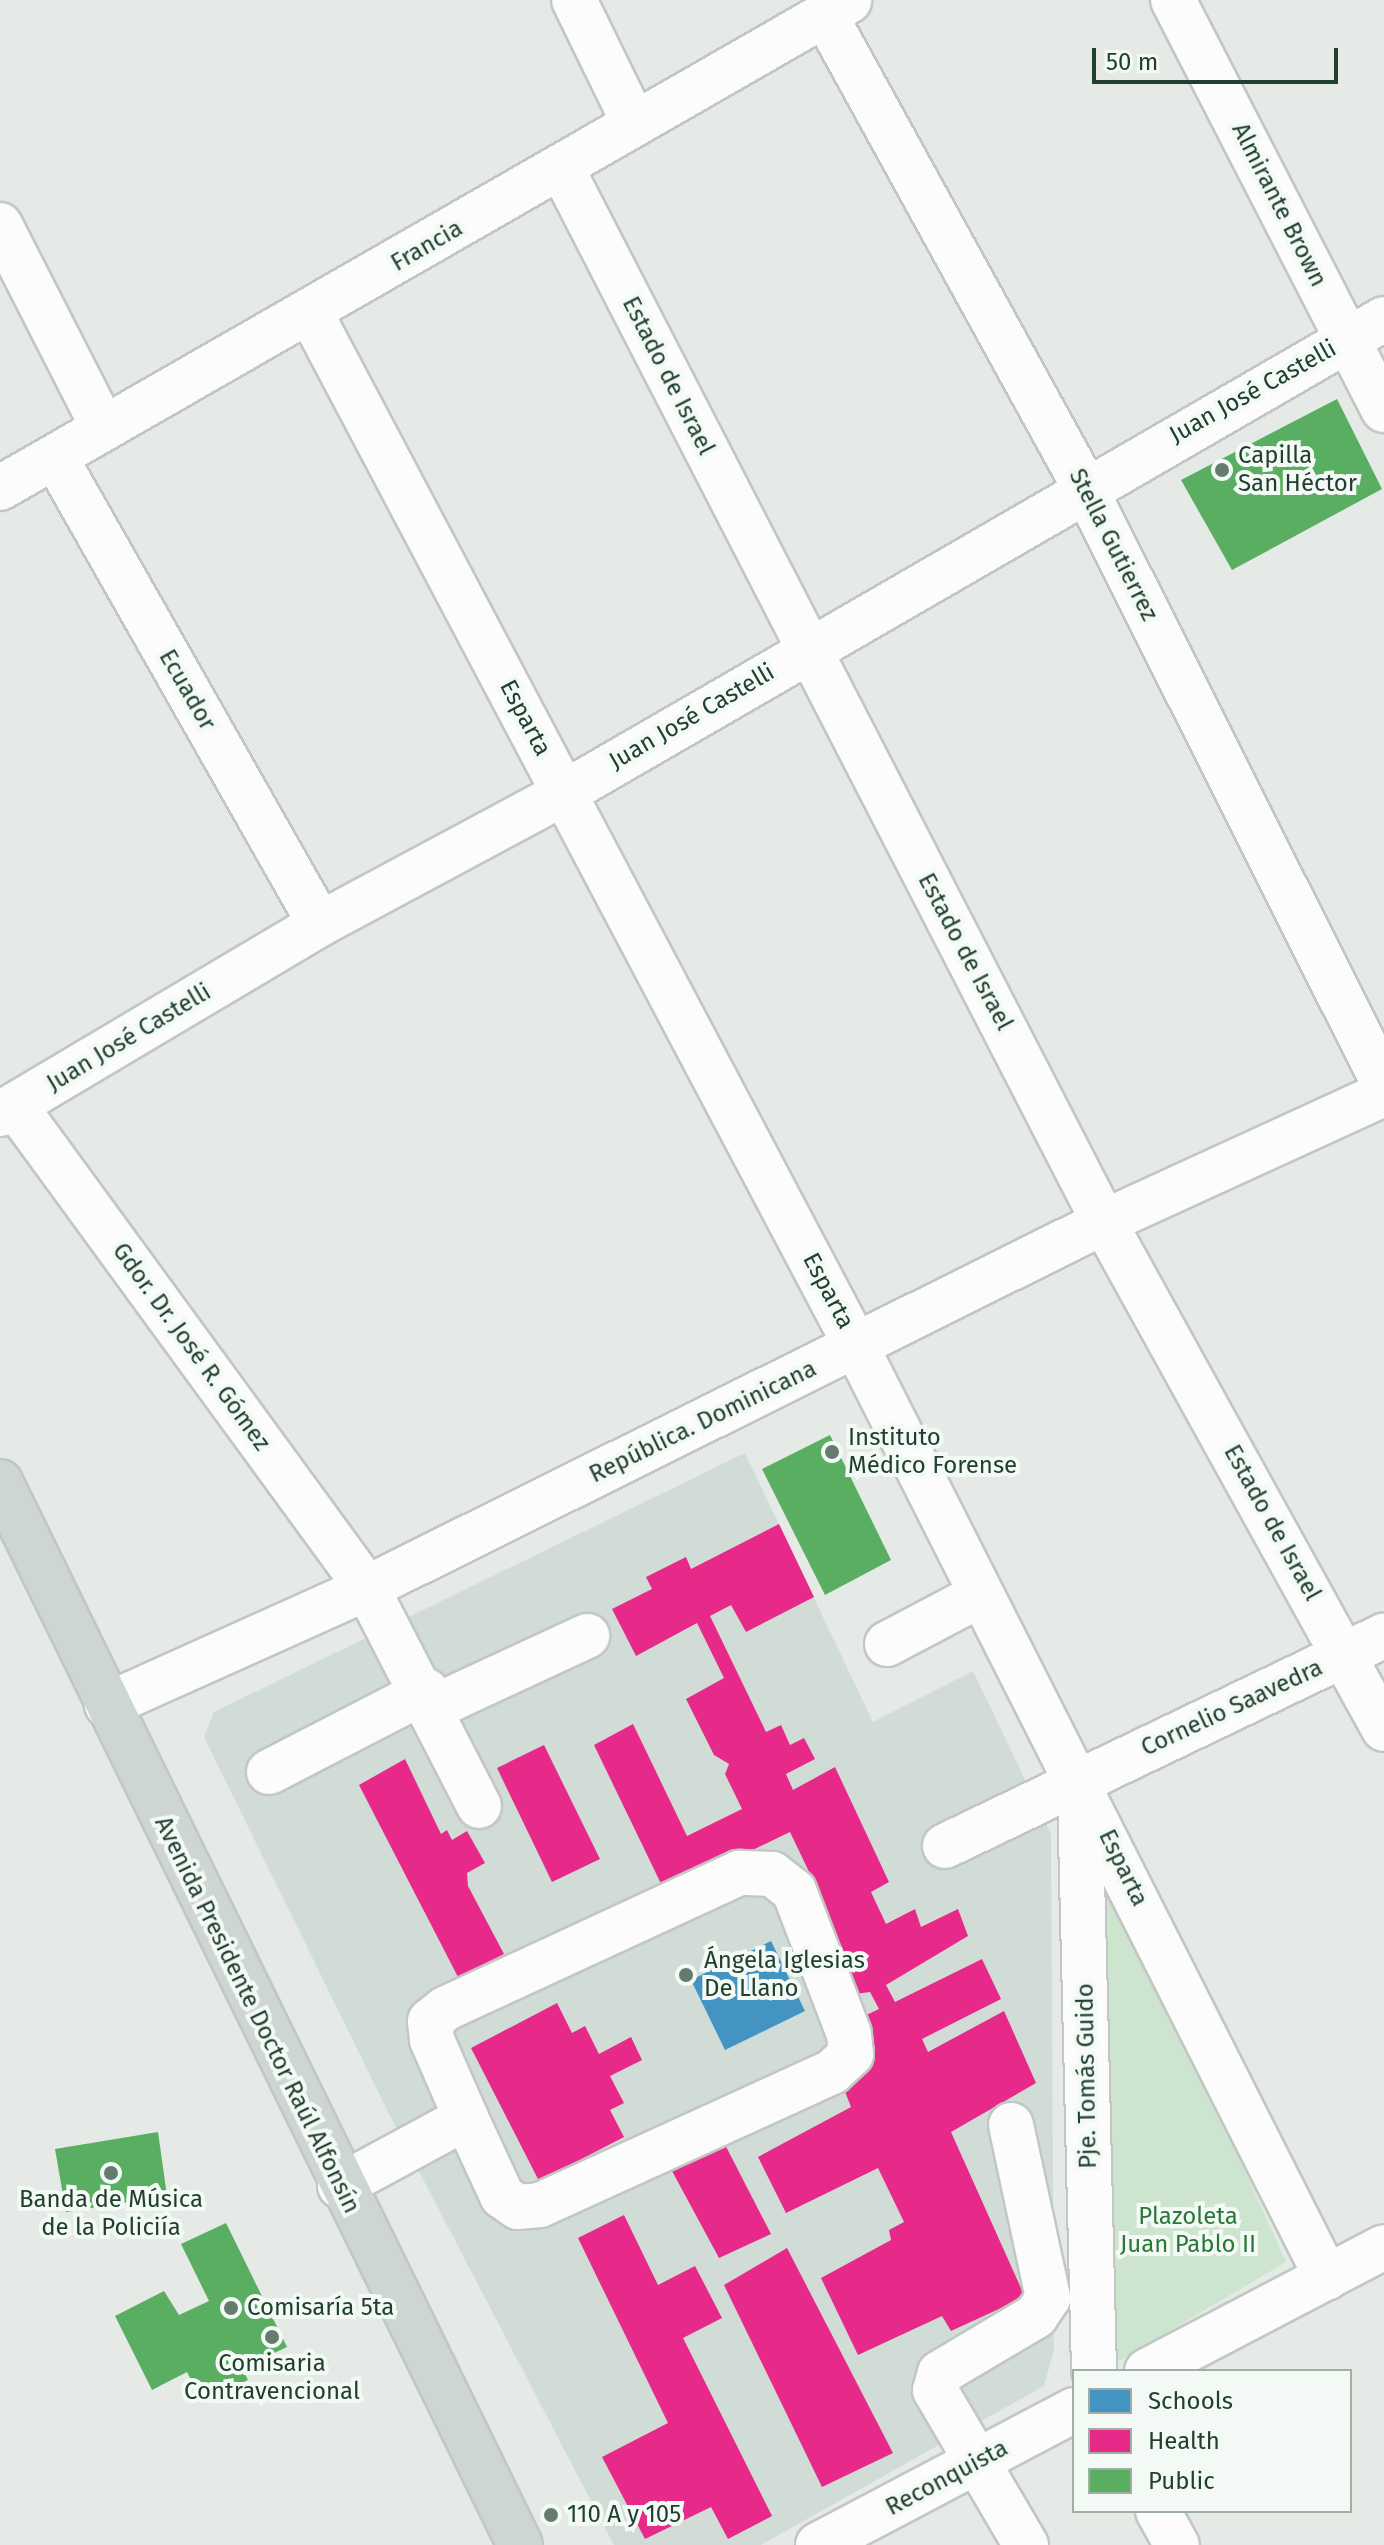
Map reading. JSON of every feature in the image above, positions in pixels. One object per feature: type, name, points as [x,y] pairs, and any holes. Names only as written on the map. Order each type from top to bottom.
[{"type":"main road","name":"Avenida Presidente Doctor Raúl Alfonsín","points":[[0,1482],[340,2186],[520,2545]]},
{"type":"street","points":[[574,0],[634,123]]},
{"type":"street","name":"Almirante Brown","points":[[1173,0],[1366,329],[1384,410]]},
{"type":"street","name":"Francia","points":[[0,488],[103,427],[311,314],[634,123],[838,8]]},
{"type":"street","name":"Stella Gutierrez","points":[[838,8],[1084,486],[1384,1084]]},
{"type":"street","name":"Estado de Israel","points":[[561,167],[1104,1222],[1384,1729]]},
{"type":"street","points":[[0,225],[103,427]]},
{"type":"street","name":"Esparta","points":[[311,314],[856,1346],[980,1595],[1080,1780],[1327,2278]]},
{"type":"street","name":"Juan José Castelli","points":[[7,1110],[320,924],[564,793],[1084,486],[1366,329]]},
{"type":"street","name":"Ecuador","points":[[55,457],[320,924]]},
{"type":"street","name":"República. Dominicana","points":[[107,1705],[367,1588],[1104,1222],[1384,1094]]},
{"type":"street","name":"Gdor. Dr. José R. Gómez","points":[[7,1110],[367,1588],[430,1699],[479,1806]]},
{"type":"street","points":[[887,1644],[980,1595]]},
{"type":"street","points":[[269,1772],[430,1699],[587,1636]]},
{"type":"street","name":"Cornelio Saavedra","points":[[945,1846],[1384,1636]]},
{"type":"street","name":"Pje. Tomás Guido","points":[[1080,1780],[1094,2369]]},
{"type":"street","points":[[739,1873],[772,1874],[794,1891],[849,2034],[851,2054],[832,2072],[540,2205],[518,2207],[502,2196],[466,2118],[432,2040],[430,2021],[445,2009],[739,1873]]},
{"type":"street","points":[[340,2186],[466,2118]]},
{"type":"street","points":[[1011,2125],[1048,2298],[1036,2316],[940,2373],[935,2390],[974,2465],[1026,2545]]},
{"type":"street","points":[[1151,2369],[1384,2247]]},
{"type":"street","name":"Reconquista","points":[[818,2545],[1072,2411]]},
{"type":"street","points":[[1159,2513],[1177,2545]]},
{"type":"shaded area","name":"Ángela Iglesias De Llano","points":[[745,1453],[873,1722],[973,1671],[1051,1834],[1054,2350],[1044,2386],[761,2545],[614,2545],[390,2116],[204,1737],[214,1712]]},
{"type":"green space","name":"Plazoleta Juan Pablo II","points":[[1104,1858],[1286,2262],[1114,2364]]},
{"type":"building: Schools","points":[[771,1941],[805,2011],[725,2050],[691,1980]]},
{"type":"building: Health","points":[[779,1524],[814,1597],[746,1632],[731,1605],[710,1616],[766,1732],[781,1725],[790,1745],[804,1738],[815,1759],[786,1774],[793,1790],[835,1767],[889,1882],[871,1892],[886,1924],[915,1909],[921,1927],[958,1909],[968,1936],[886,1985],[895,2002],[982,1959],[1001,1999],[922,2039],[928,2052],[1004,2011],[1036,2083],[951,2132],[1025,2297],[951,2331],[942,2316],[858,2355],[821,2278],[891,2240],[889,2230],[904,2222],[878,2168],[786,2213],[758,2157],[851,2107],[842,2084],[875,2050],[860,2018],[879,2009],[870,1992],[848,1995],[808,1908],[823,1901],[790,1832],[665,1892],[594,1745],[633,1724],[687,1836],[742,1809],[725,1774],[729,1764],[714,1755],[686,1699],[724,1678],[697,1623],[636,1656],[612,1609],[652,1589],[646,1577],[686,1557],[691,1569]]},
{"type":"building: Health","points":[[544,1745],[600,1859],[552,1882],[497,1768]]},
{"type":"building: Health","points":[[405,1759],[441,1834],[447,1830],[452,1840],[467,1831],[485,1863],[467,1873],[468,1886],[504,1954],[458,1977],[359,1785]]},
{"type":"building: Health","points":[[557,2003],[572,2033],[585,2026],[599,2054],[631,2037],[642,2060],[610,2076],[624,2103],[610,2110],[624,2137],[539,2181],[471,2048]]},
{"type":"building: Health","points":[[717,2129],[771,2234],[719,2258],[665,2158]]},
{"type":"building: Health","points":[[624,2215],[658,2285],[695,2266],[722,2318],[683,2338],[772,2516],[728,2539],[711,2507],[645,2539],[602,2457],[668,2423],[578,2238]]},
{"type":"building: Health","points":[[787,2248],[893,2453],[822,2487],[724,2285]]},
{"type":"building: Public","name":"Capilla San Héctor","points":[[1337,399],[1382,489],[1232,570],[1181,480]]},
{"type":"building: Public","name":"Instituto Médico Forense","points":[[830,1435],[891,1560],[825,1595],[762,1469]]},
{"type":"building: Public","name":"Banda de Música de la Policiía","points":[[158,2132],[167,2196],[66,2212],[55,2149]]},
{"type":"building: Public","name":"Comisaría 5ta","points":[[226,2223],[287,2347],[242,2368],[248,2380],[202,2402],[187,2372],[152,2390],[115,2316],[164,2291],[179,2315],[209,2301],[181,2244]]},
{"type":"place","name":"Capilla San Héctor","points":[[1222,470]]},
{"type":"place","name":"Instituto Médico Forense","points":[[832,1452]]},
{"type":"place","name":"Ángela Iglesias De Llano","points":[[686,1975]]},
{"type":"place","name":"Banda de Música de la Policiía","points":[[111,2173]]},
{"type":"place","name":"Comisaría 5ta","points":[[231,2308]]},
{"type":"place","name":"Comisaria Contravencional","points":[[272,2337]]},
{"type":"place","name":"110 A y 105","points":[[551,2515]]}]
